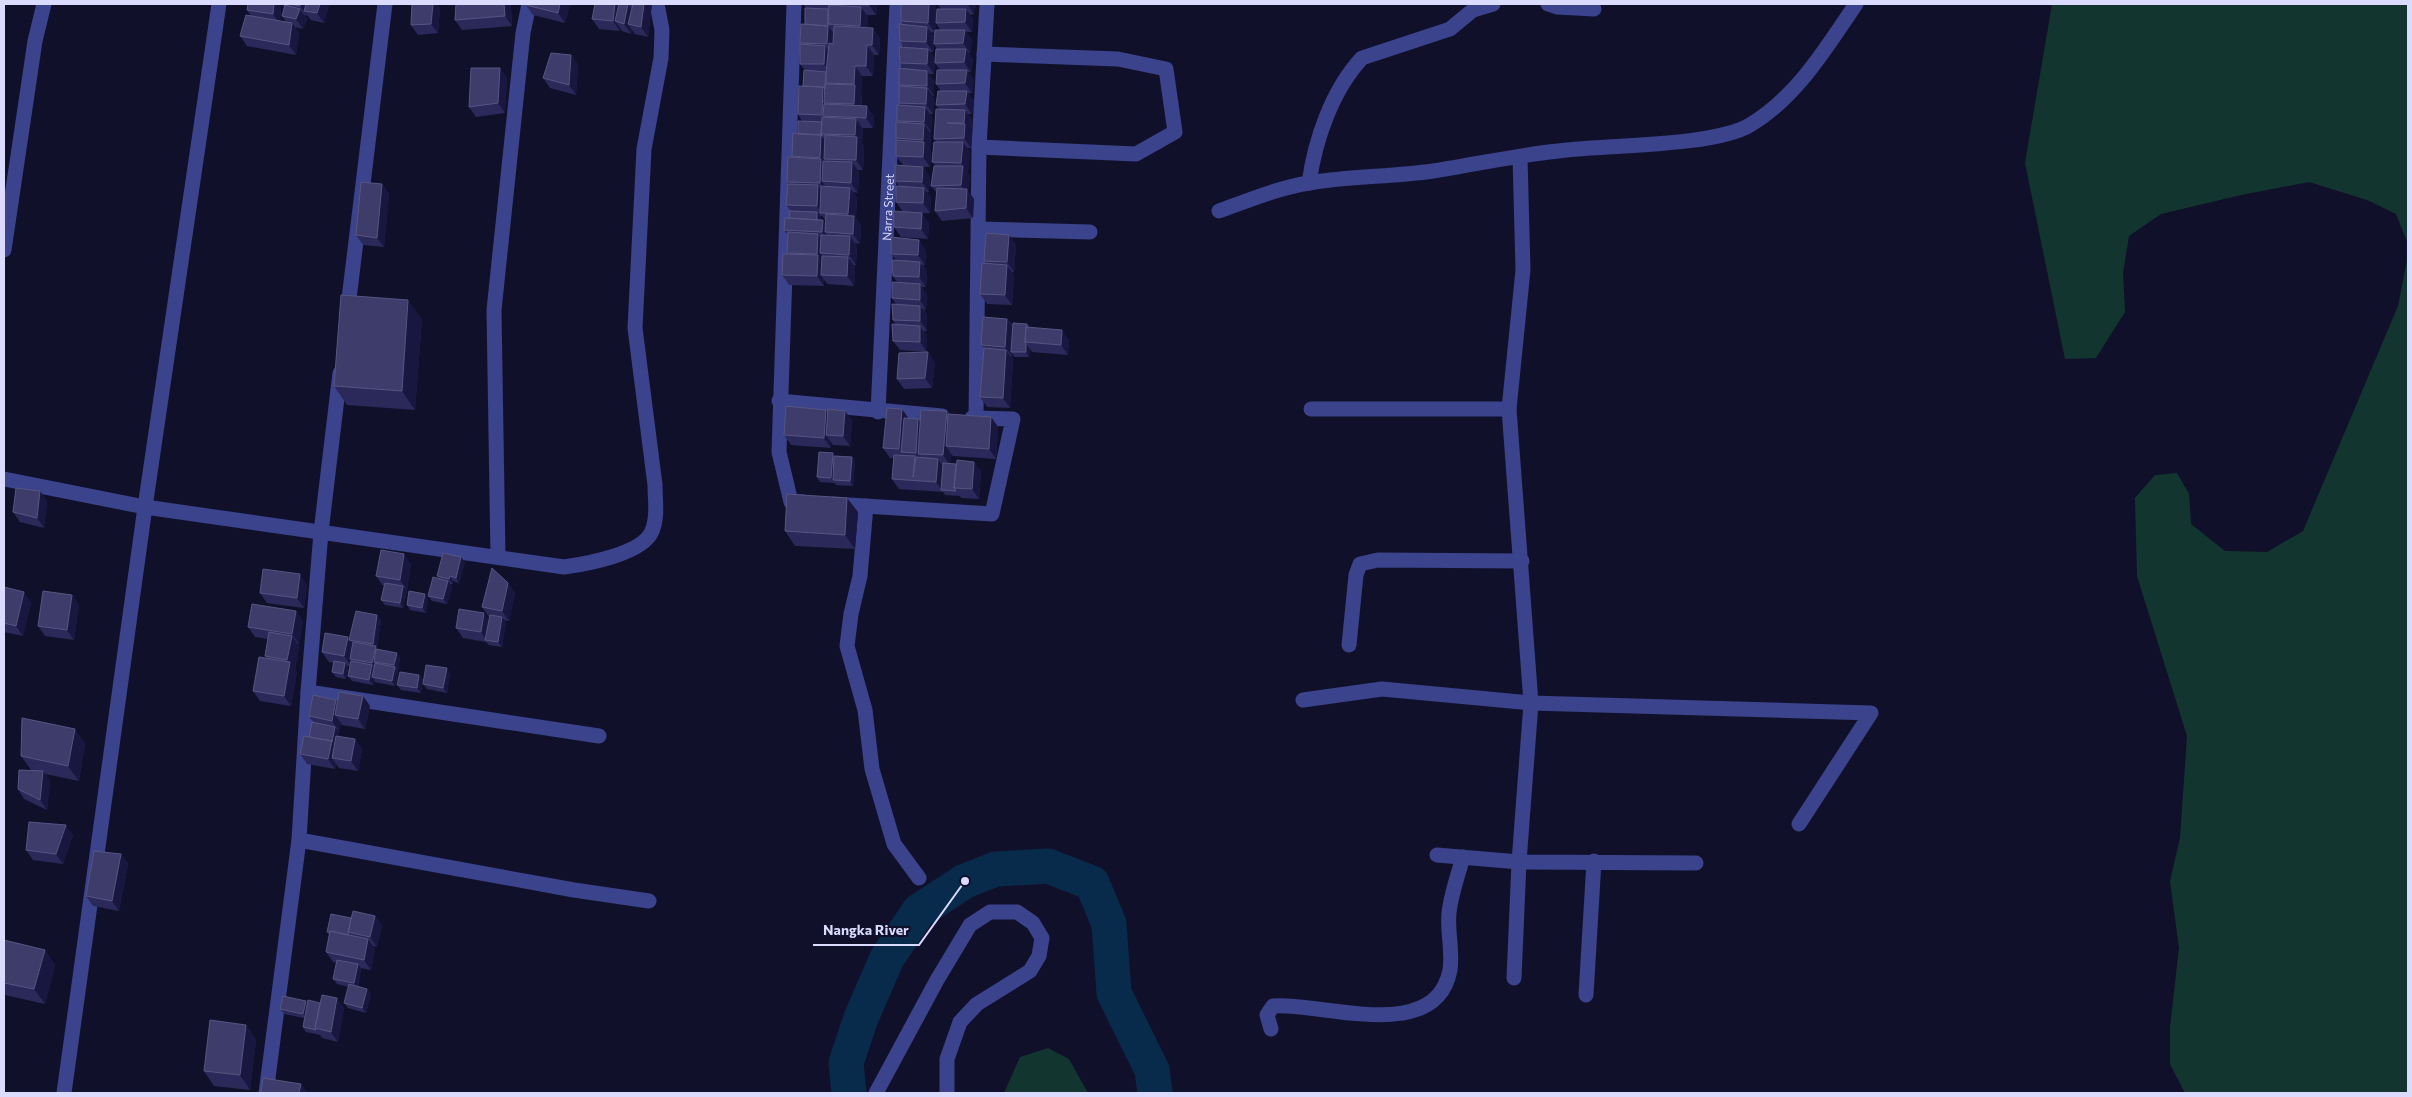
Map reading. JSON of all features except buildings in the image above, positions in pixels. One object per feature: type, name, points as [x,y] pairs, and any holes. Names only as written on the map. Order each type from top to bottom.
[{"type":"street","points":[[4,250],[36,41],[44,4]]},
{"type":"street","points":[[64,1093],[145,507],[219,4]]},
{"type":"street","points":[[346,326],[385,4]]},
{"type":"street","points":[[498,557],[494,310],[523,33],[528,4]]},
{"type":"street","points":[[4,479],[145,507],[564,567],[603,561],[636,547],[652,533],[656,510],[655,484],[635,328],[644,149],[661,58],[662,30],[657,4]]},
{"type":"street","points":[[780,401],[878,412],[1013,419],[992,514],[791,502],[779,452],[780,401],[794,4]]},
{"type":"street","name":"Narra Street","points":[[878,412],[897,4]]},
{"type":"street","points":[[976,418],[979,147],[987,4]]},
{"type":"street","points":[[1309,183],[1318,136],[1325,118],[1354,66],[1362,58],[1450,28],[1473,10],[1493,4]]},
{"type":"street","points":[[1548,4],[1594,9]]},
{"type":"street","points":[[1219,211],[1265,194],[1309,183],[1431,172],[1567,150],[1690,140],[1719,135],[1748,126],[1778,106],[1808,72],[1856,4]]},
{"type":"street","points":[[979,147],[1136,154],[1175,132],[1166,69],[1118,59],[984,54]]},
{"type":"street","points":[[1514,978],[1519,862],[1532,703],[1510,409],[1523,270],[1520,157]]},
{"type":"street","points":[[979,230],[1090,232]]},
{"type":"street","points":[[266,1093],[299,840],[308,692],[321,532],[342,356]]},
{"type":"street","points":[[1311,409],[1510,409]]},
{"type":"street","points":[[866,506],[860,576],[851,614],[847,646],[865,710],[872,769],[894,844],[919,878]]},
{"type":"street","points":[[1349,645],[1356,575],[1360,564],[1378,560],[1522,561]]},
{"type":"street","points":[[1303,700],[1382,690],[1532,703],[1871,713],[1799,824]]},
{"type":"street","points":[[308,692],[599,736]]},
{"type":"street","points":[[299,840],[574,890],[649,901]]},
{"type":"street","points":[[1437,855],[1519,862],[1696,863]]},
{"type":"street","points":[[1271,1029],[1267,1015],[1273,1006],[1399,1015],[1421,1007],[1442,991],[1447,982],[1450,968],[1449,915],[1463,857]]},
{"type":"street","points":[[1586,995],[1594,861]]},
{"type":"street","points":[[876,1091],[937,980],[970,925],[990,912],[1017,912],[1033,923],[1042,938],[1039,956],[1030,971],[977,1004],[960,1022],[947,1059],[946,1093]]},
{"type":"green space","points":[[2052,4],[2408,4],[2408,244],[2396,214],[2367,200],[2309,182],[2241,195],[2161,214],[2129,236],[2123,273],[2125,312],[2096,358],[2065,359],[2025,163]]},
{"type":"green space","points":[[2408,244],[2408,1093],[2185,1093],[2170,1064],[2170,1027],[2179,948],[2170,881],[2180,838],[2187,736],[2137,576],[2135,498],[2155,475],[2177,473],[2189,494],[2191,524],[2225,551],[2267,552],[2303,531],[2398,306]]},
{"type":"green space","points":[[1048,1048],[1069,1059],[1088,1093],[1004,1093],[1020,1057]]},
{"type":"waterway","points":[[849,1093],[846,1063],[861,1018],[887,958],[919,911],[965,881],[996,869],[1048,866],[1092,883],[1109,924],[1114,993],[1152,1070],[1155,1093]]},
{"type":"place","name":"Nangka River","points":[[965,881]]}]
